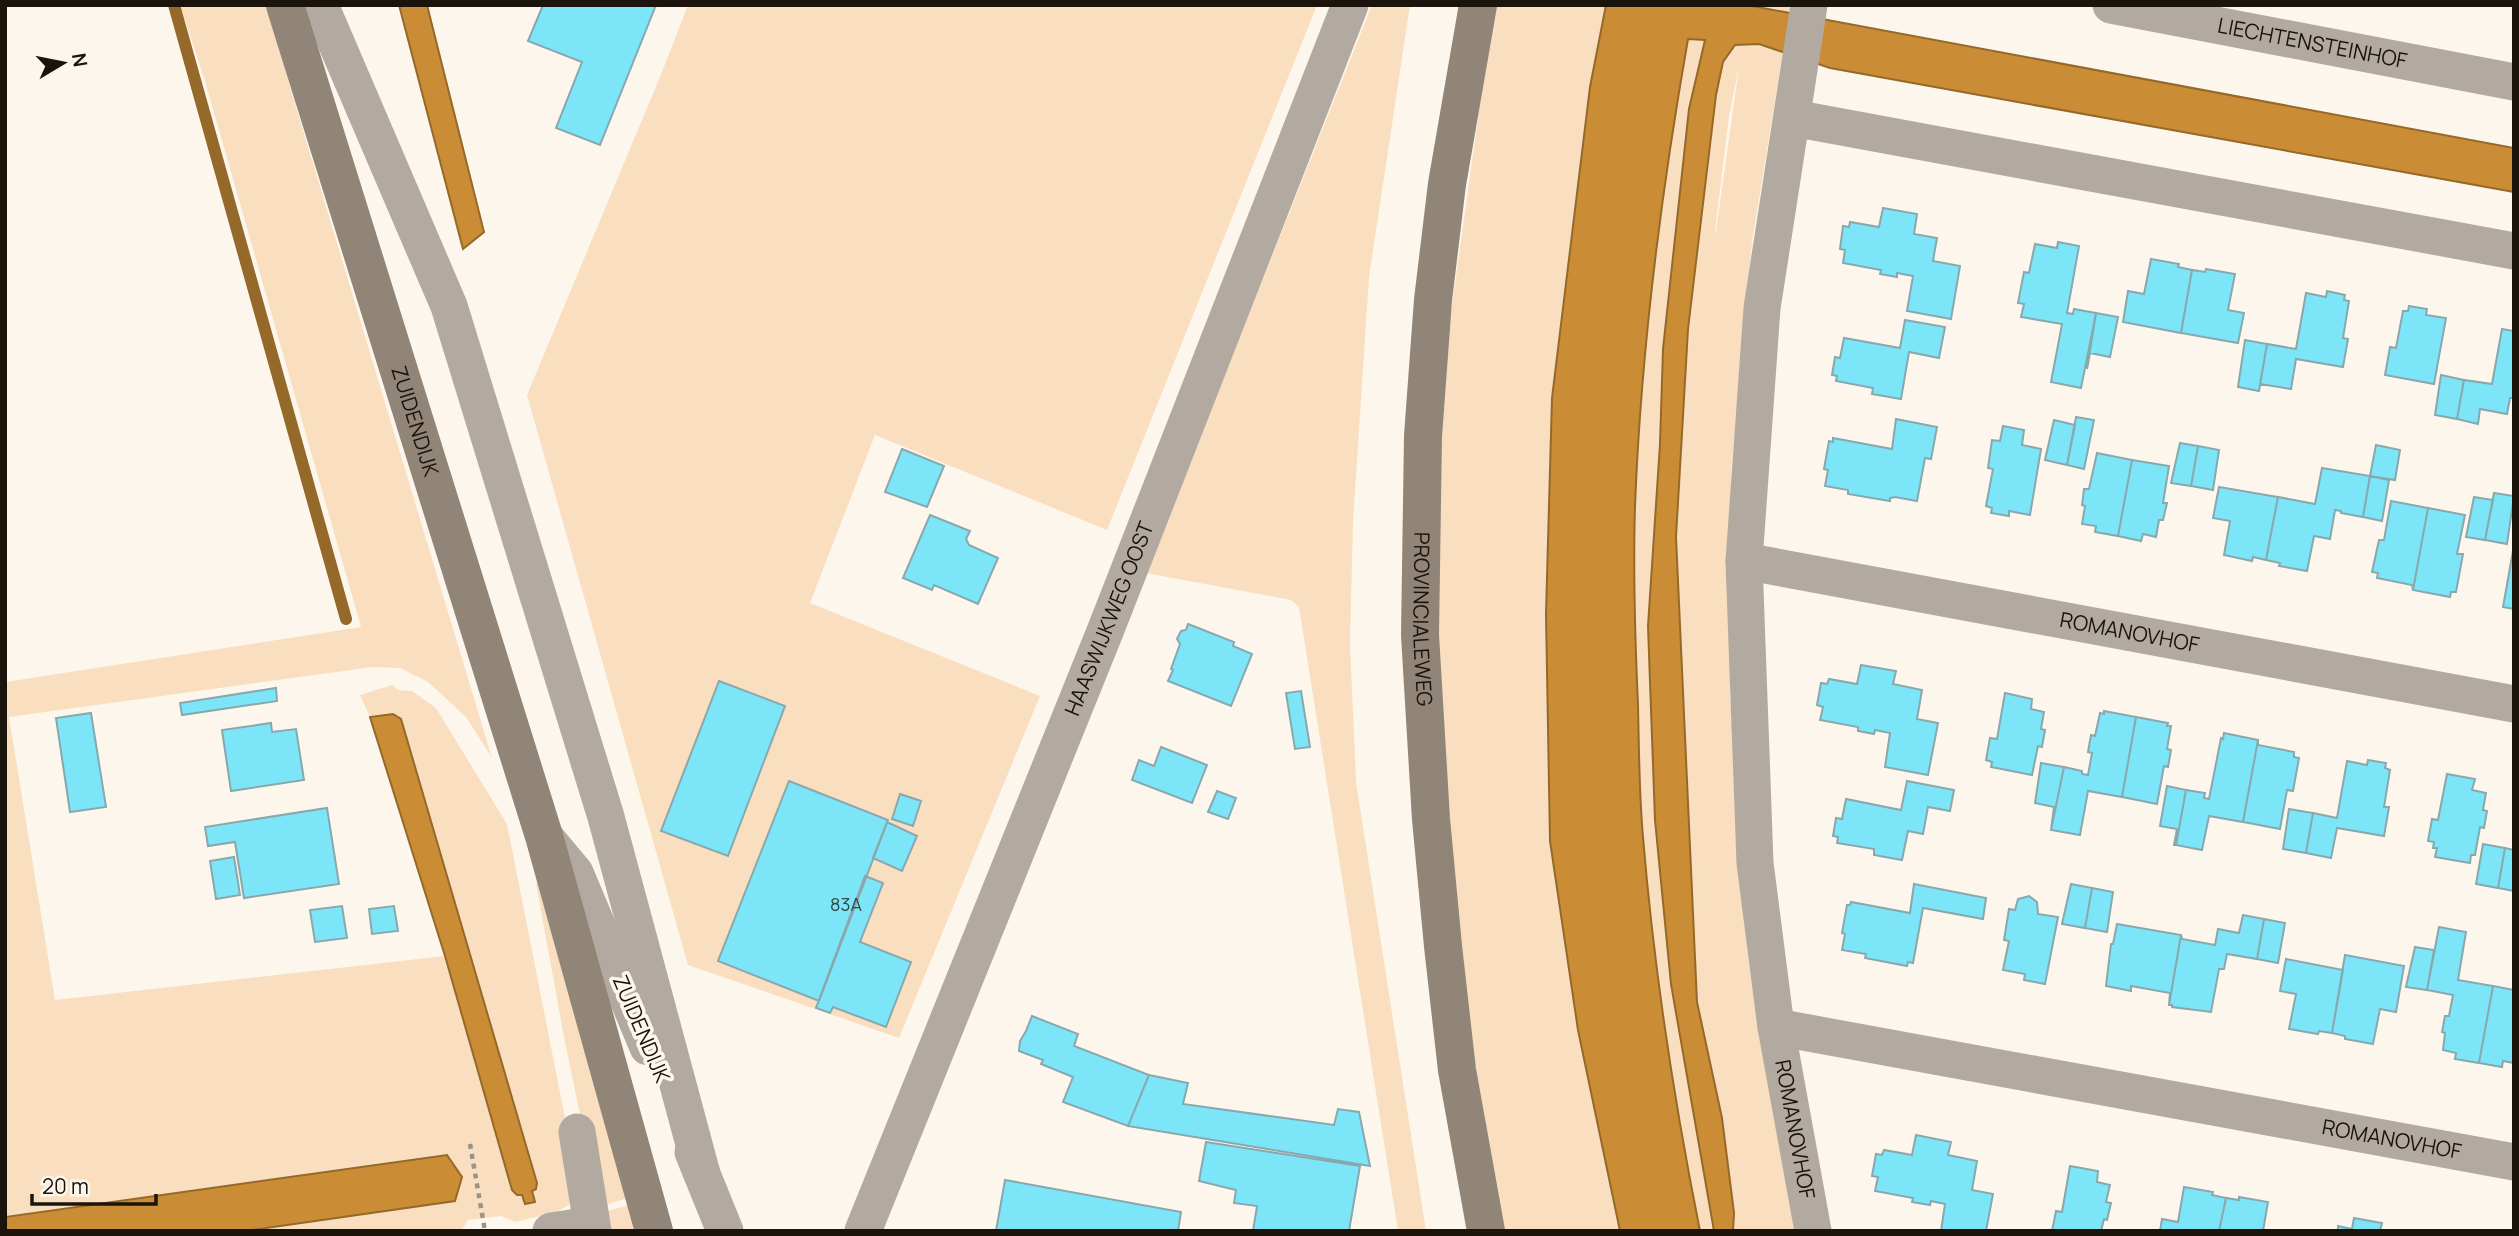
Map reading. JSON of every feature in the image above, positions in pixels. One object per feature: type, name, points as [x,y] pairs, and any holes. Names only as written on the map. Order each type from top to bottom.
[{"type":"street","name":"ZUIDENDIJK","points":[[285,5],[544,836],[654,1231]]},
{"type":"street","points":[[320,5],[449,306],[606,817],[702,1174]]},
{"type":"street","name":"HAASWIJKWEG OOST","points":[[863,1231],[1106,629],[1350,5]]},
{"type":"street","name":"PROVINCIALEWEG","points":[[1478,5],[1447,184],[1433,300],[1423,436],[1420,635],[1431,819],[1443,946],[1457,1070],[1486,1231]]},
{"type":"street","name":"ROMANOVHOF","points":[[1809,5],[1762,308],[1744,561],[1755,863],[1776,1027],[1812,1231]]},
{"type":"street","name":"LIECHTENSTEINHOF","points":[[2111,5],[2514,82]]},
{"type":"street","points":[[1793,118],[2514,251]]},
{"type":"street","name":"ROMANOVHOF","points":[[1744,561],[2514,704]]},
{"type":"street","name":"ZUIDENDIJK","points":[[544,836],[575,873],[725,1231]]},
{"type":"street","name":"ROMANOVHOF","points":[[1776,1027],[2514,1162]]},
{"type":"street","points":[[551,1231],[592,1228],[577,1132]]},
{"type":"path","points":[[470,1144],[485,1231]]},
{"type":"shaded area","points":[[180,5],[268,5],[290,87],[492,758],[466,717],[428,682],[400,668],[373,667],[9,717],[55,1000],[445,956],[512,1190],[393,714],[370,717],[360,695],[392,685],[398,690],[412,691],[436,708],[507,824],[568,1133],[573,1197],[569,1205],[556,1212],[515,1222],[501,1216],[468,1220],[463,1228],[454,1231],[246,1231],[455,1201],[447,1155],[5,1217],[5,682],[361,627],[205,81]]},
{"type":"shaded area","points":[[399,5],[427,5],[484,232],[463,249]]},
{"type":"shaded area","points":[[688,5],[1317,5],[1107,530],[875,435],[810,603],[1040,696],[899,1038],[688,965],[527,395]]},
{"type":"shaded area","points":[[1372,5],[1410,5],[1369,277],[1353,522],[1350,642],[1356,782],[1426,1231],[1398,1231],[1299,607],[1291,600],[1146,573]]},
{"type":"shaded area","points":[[1496,5],[1606,5],[1590,87],[1552,398],[1546,614],[1550,841],[1578,1030],[1620,1231],[1503,1231],[1468,1025],[1432,635],[1441,385]]},
{"type":"shaded area","points":[[1606,5],[1747,5],[2514,148],[2514,192],[1830,68],[1759,44],[1735,45],[1723,62],[1716,95],[1688,329],[1676,537],[1697,1002],[1722,1118],[1734,1213],[1733,1231],[1714,1231],[1671,984],[1655,820],[1648,626],[1660,444],[1663,349],[1689,109],[1705,40],[1688,39],[1661,213],[1642,388],[1634,556],[1640,788],[1648,887],[1666,1035],[1700,1231],[1620,1231],[1578,1030],[1550,841],[1546,614],[1552,398],[1590,87]]},
{"type":"shaded area","points":[[1747,5],[1790,5],[1788,14]]},
{"type":"shaded area","points":[[1688,39],[1706,40],[1689,109],[1663,349],[1660,444],[1648,626],[1656,820],[1671,984],[1714,1231],[1700,1231],[1673,1084],[1659,986],[1642,820],[1635,606],[1635,506],[1647,330],[1669,155]]},
{"type":"shaded area","points":[[1735,44],[1759,44],[1783,52],[1752,242],[1731,473],[1730,695],[1744,896],[1795,1231],[1733,1231],[1734,1213],[1722,1118],[1697,1002],[1676,537],[1688,329],[1716,95],[1723,62]],"holes":[[[1739,67],[1716,231],[1715,231],[1729,116]]]},
{"type":"shaded area","points":[[393,714],[401,719],[537,1183],[536,1189],[532,1191],[535,1202],[525,1204],[522,1195],[517,1195],[512,1190],[445,956],[370,717]]},
{"type":"shaded area","points":[[540,881],[631,1197],[599,1207],[536,883]]},
{"type":"shaded area","points":[[447,1155],[462,1177],[455,1201],[246,1231],[5,1231],[5,1217]]},
{"type":"shaded area","points":[[633,1204],[641,1231],[599,1231],[604,1212]]},
{"type":"building","points":[[543,5],[656,5],[600,145],[556,128],[582,62],[528,41]]},
{"type":"building","points":[[1883,208],[1917,214],[1914,234],[1937,238],[1933,261],[1960,266],[1951,319],[1907,311],[1913,276],[1880,274],[1881,270],[1843,263],[1845,250],[1840,249],[1843,226],[1849,227],[1850,222],[1879,227]]},
{"type":"building","points":[[2058,242],[2079,246],[2067,313],[2073,314],[2074,309],[2096,313],[2081,388],[2051,382],[2062,324],[2021,317],[2024,304],[2018,303],[2024,272],[2029,273],[2035,244],[2057,248]]},
{"type":"building","points":[[2151,259],[2179,264],[2178,267],[2192,270],[2181,333],[2123,322],[2128,291],[2144,294]]},
{"type":"building","points":[[2206,269],[2235,274],[2228,310],[2244,313],[2238,343],[2181,333],[2192,270],[2205,272]]},
{"type":"building","points":[[2327,291],[2345,295],[2344,300],[2349,301],[2343,338],[2348,339],[2343,367],[2296,359],[2291,389],[2260,384],[2267,344],[2296,349],[2306,293],[2326,297]]},
{"type":"building","points":[[2409,306],[2427,309],[2426,315],[2446,318],[2434,384],[2385,375],[2390,347],[2396,348],[2403,311],[2408,311]]},
{"type":"building","points":[[2096,313],[2118,317],[2110,357],[2090,353],[2087,369]]},
{"type":"building","points":[[1905,320],[1945,327],[1939,358],[1909,352],[1901,399],[1872,394],[1873,388],[1836,381],[1837,376],[1832,375],[1835,357],[1840,358],[1844,338],[1900,348]]},
{"type":"building","points":[[2502,329],[2514,331],[2514,398],[2510,398],[2507,414],[2480,409],[2478,424],[2457,419],[2464,380],[2492,384]]},
{"type":"building","points":[[2245,340],[2267,344],[2259,391],[2238,387]]},
{"type":"building","points":[[2441,375],[2464,380],[2457,419],[2435,415]]},
{"type":"building","points":[[2076,417],[2094,420],[2084,469],[2067,465]]},
{"type":"building","points":[[1896,419],[1937,427],[1931,459],[1925,458],[1917,501],[1895,497],[1890,498],[1890,501],[1848,494],[1848,490],[1825,486],[1828,470],[1824,469],[1829,441],[1833,442],[1833,438],[1892,449]]},
{"type":"building","points":[[2054,420],[2075,425],[2067,465],[2045,460]]},
{"type":"building","points":[[2003,426],[2024,430],[2022,445],[2041,449],[2030,515],[2009,511],[2009,516],[1991,513],[1992,508],[1986,506],[1993,469],[1988,468],[1992,440],[2000,441]]},
{"type":"building","points":[[2180,443],[2198,446],[2191,486],[2171,483]]},
{"type":"building","points":[[2376,445],[2400,450],[2395,480],[2370,476]]},
{"type":"building","points":[[2198,446],[2219,450],[2213,490],[2191,486]]},
{"type":"building","points":[[902,449],[944,466],[927,507],[885,492]]},
{"type":"building","points":[[2097,453],[2132,460],[2118,536],[2095,532],[2096,526],[2082,524],[2084,489],[2089,489]]},
{"type":"building","points":[[2132,460],[2169,466],[2163,520],[2159,520],[2156,537],[2143,534],[2141,541],[2118,536]]},
{"type":"building","points":[[2322,468],[2370,476],[2363,517],[2335,510],[2330,539],[2314,536],[2307,571],[2279,566],[2280,563],[2266,560],[2278,497],[2315,504]]},
{"type":"building","points":[[2370,476],[2389,480],[2382,521],[2363,517]]},
{"type":"building","points":[[2219,487],[2278,497],[2266,560],[2253,557],[2252,561],[2224,555],[2230,521],[2213,518]]},
{"type":"building","points":[[2494,493],[2514,496],[2507,544],[2485,540]]},
{"type":"building","points":[[2474,497],[2493,500],[2485,540],[2466,537]]},
{"type":"building","points":[[2391,501],[2428,508],[2413,590],[2412,585],[2377,578],[2378,573],[2372,572],[2379,540],[2384,540]]},
{"type":"building","points":[[2428,508],[2465,515],[2457,554],[2463,554],[2456,592],[2451,592],[2450,597],[2413,590]]},
{"type":"building","points":[[930,515],[970,531],[966,539],[969,545],[998,558],[978,604],[934,585],[932,590],[903,578]]},
{"type":"building","points":[[2514,545],[2514,609],[2503,607]]},
{"type":"building","points":[[1188,624],[1234,642],[1233,646],[1252,654],[1231,706],[1168,681],[1180,644],[1177,639]]},
{"type":"building","points":[[1861,665],[1896,671],[1893,684],[1922,690],[1917,719],[1938,723],[1928,775],[1885,767],[1890,733],[1875,730],[1874,734],[1858,731],[1858,727],[1820,720],[1823,707],[1817,705],[1821,683],[1827,684],[1829,679],[1857,684]]},
{"type":"building","points":[[719,681],[785,706],[728,856],[661,831]]},
{"type":"building","points":[[276,688],[277,701],[182,715],[180,703]]},
{"type":"building","points":[[1301,691],[1310,747],[1295,749],[1286,693]]},
{"type":"building","points":[[2005,693],[2032,699],[2031,709],[2044,712],[2042,747],[2038,746],[2032,775],[1991,767],[1992,762],[1986,760],[1990,738],[1997,739]]},
{"type":"building","points":[[2104,711],[2136,717],[2122,797],[2088,791],[2080,835],[2051,830],[2064,767],[2088,775],[2092,753],[2088,752],[2091,735],[2095,736],[2100,713],[2104,714]]},
{"type":"building","points":[[91,713],[106,807],[70,812],[56,718]]},
{"type":"building","points":[[2136,717],[2168,723],[2167,726],[2171,726],[2167,749],[2171,750],[2168,767],[2164,766],[2157,804],[2122,797]]},
{"type":"building","points":[[271,723],[272,732],[296,729],[304,780],[231,791],[222,730]]},
{"type":"building","points":[[2224,733],[2258,740],[2243,822],[2209,816],[2202,850],[2176,845],[2186,790],[2205,793],[2204,798],[2209,799]]},
{"type":"building","points":[[2258,740],[2258,745],[2294,752],[2294,757],[2299,758],[2293,791],[2287,790],[2280,829],[2243,822]]},
{"type":"building","points":[[1161,747],[1207,765],[1192,803],[1132,780],[1139,760],[1154,766]]},
{"type":"building","points":[[2368,760],[2386,763],[2385,768],[2390,770],[2384,807],[2389,807],[2384,836],[2337,828],[2331,858],[2306,853],[2313,813],[2337,818],[2347,761],[2367,765]]},
{"type":"building","points":[[2041,763],[2064,767],[2051,830],[2054,807],[2035,803]]},
{"type":"building","points":[[2447,774],[2475,779],[2472,790],[2486,793],[2484,828],[2480,827],[2475,855],[2471,855],[2470,863],[2435,857],[2437,848],[2433,848],[2434,842],[2428,841],[2432,819],[2438,820]]},
{"type":"building","points":[[789,781],[888,820],[819,1001],[718,961]]},
{"type":"building","points":[[1907,781],[1954,790],[1950,811],[1928,807],[1923,834],[1908,831],[1902,860],[1874,855],[1874,849],[1837,843],[1838,837],[1833,836],[1836,818],[1842,819],[1846,799],[1901,810]]},
{"type":"building","points":[[2167,786],[2186,790],[2176,845],[2177,829],[2160,826]]},
{"type":"building","points":[[1217,791],[1236,798],[1228,819],[1208,812]]},
{"type":"building","points":[[900,794],[921,801],[913,826],[892,819]]},
{"type":"building","points":[[327,808],[339,884],[244,898],[235,842],[208,846],[205,827]]},
{"type":"building","points":[[2289,809],[2313,813],[2306,853],[2283,849]]},
{"type":"building","points":[[887,822],[917,836],[902,871],[873,858]]},
{"type":"building","points":[[2483,844],[2505,848],[2498,888],[2476,884]]},
{"type":"building","points":[[2505,848],[2514,850],[2514,891],[2498,888]]},
{"type":"building","points":[[234,857],[240,895],[216,899],[210,861]]},
{"type":"building","points":[[865,876],[883,883],[860,942],[911,962],[886,1027],[833,1007],[830,1013],[816,1008]]},
{"type":"building","points":[[1914,884],[1986,898],[1983,919],[1923,908],[1913,963],[1908,962],[1907,966],[1865,958],[1866,954],[1842,950],[1847,905],[1851,902],[1910,913]]},
{"type":"building","points":[[2071,884],[2092,888],[2085,928],[2062,924]]},
{"type":"building","points":[[2092,888],[2113,892],[2107,932],[2085,928]]},
{"type":"building","points":[[2029,896],[2037,902],[2038,914],[2058,917],[2045,984],[2024,980],[2025,974],[2003,970],[2009,941],[2004,940],[2009,909],[2015,910],[2018,899]]},
{"type":"building","points":[[342,906],[347,938],[315,942],[310,910]]},
{"type":"building","points":[[394,906],[398,931],[372,934],[369,909]]},
{"type":"building","points":[[2243,915],[2264,919],[2257,959],[2227,954],[2224,969],[2219,969],[2211,1012],[2169,1005],[2181,935],[2182,939],[2215,945],[2218,929],[2239,933]]},
{"type":"building","points":[[2264,919],[2285,923],[2278,963],[2257,959]]},
{"type":"building","points":[[2117,924],[2181,935],[2169,1005],[2170,993],[2131,986],[2131,991],[2106,986],[2111,944]]},
{"type":"building","points":[[2439,927],[2466,932],[2458,980],[2493,986],[2479,1063],[2455,1059],[2456,1053],[2443,1050],[2445,1033],[2442,1032],[2445,1016],[2449,1016],[2453,995],[2427,990]]},
{"type":"building","points":[[2415,947],[2434,950],[2427,990],[2406,987]]},
{"type":"building","points":[[2345,955],[2404,966],[2396,1012],[2380,1009],[2373,1044],[2345,1039],[2345,1036],[2332,1033]]},
{"type":"building","points":[[2286,959],[2343,970],[2332,1033],[2319,1031],[2318,1034],[2289,1029],[2296,994],[2280,991]]},
{"type":"building","points":[[2493,986],[2514,990],[2514,1063],[2503,1061],[2502,1067],[2479,1063]]},
{"type":"building","points":[[1032,1016],[1078,1034],[1074,1046],[1149,1075],[1128,1126],[1063,1102],[1073,1077],[1041,1064],[1043,1060],[1019,1051],[1020,1041]]},
{"type":"building","points":[[1149,1075],[1188,1083],[1183,1104],[1334,1125],[1338,1109],[1359,1112],[1370,1166],[1128,1126]]},
{"type":"building","points":[[1916,1135],[1951,1142],[1948,1155],[1977,1161],[1972,1190],[1993,1194],[1986,1231],[1941,1231],[1945,1204],[1931,1201],[1930,1205],[1912,1202],[1913,1198],[1875,1191],[1878,1177],[1872,1176],[1876,1154],[1882,1155],[1884,1150],[1912,1155]]},
{"type":"building","points":[[1206,1142],[1360,1166],[1349,1231],[1253,1231],[1257,1206],[1234,1203],[1236,1190],[1199,1181]]},
{"type":"building","points":[[2070,1166],[2098,1171],[2097,1182],[2110,1185],[2106,1202],[2111,1203],[2101,1231],[2052,1231],[2056,1211],[2062,1212]]},
{"type":"building","points":[[1005,1180],[1181,1212],[1178,1231],[996,1231]]},
{"type":"building","points":[[2184,1187],[2213,1192],[2212,1195],[2226,1198],[2219,1231],[2160,1231],[2162,1219],[2178,1222]]},
{"type":"building","points":[[2239,1197],[2268,1202],[2263,1231],[2219,1231],[2226,1198],[2239,1200]]},
{"type":"building","points":[[2354,1218],[2382,1223],[2380,1231],[2338,1231],[2338,1226],[2352,1229]]},
{"type":"waterway","points":[[174,5],[346,619]]}]
